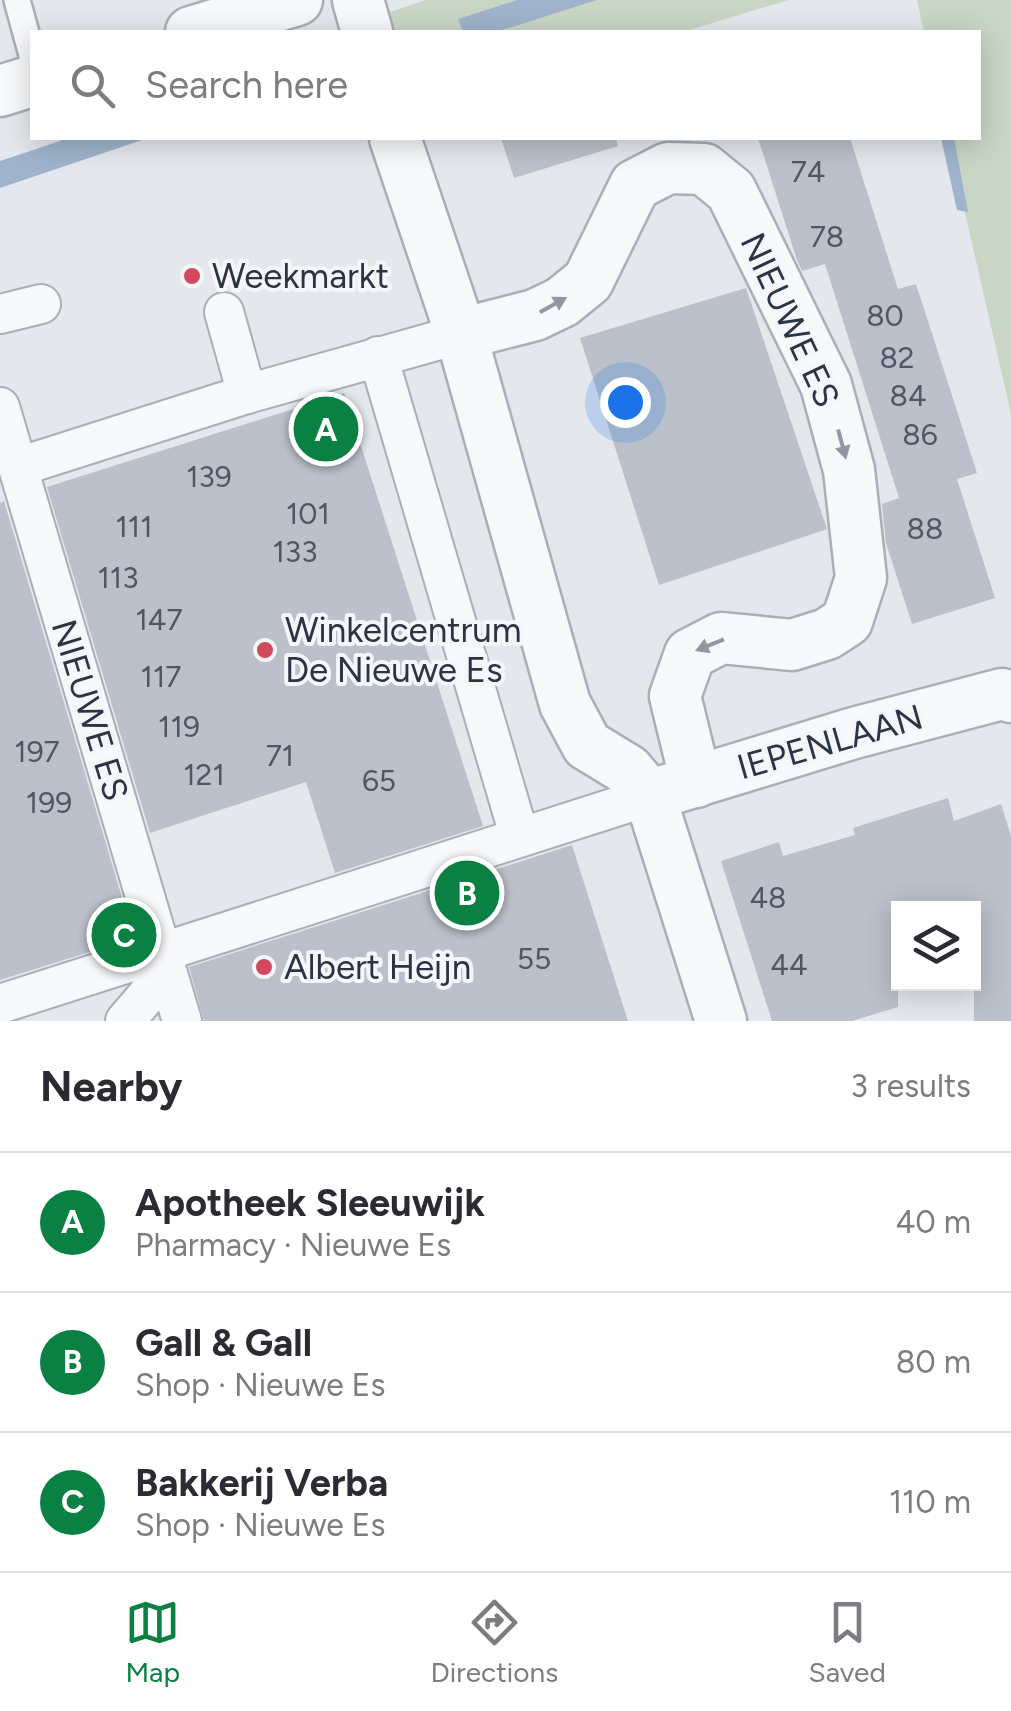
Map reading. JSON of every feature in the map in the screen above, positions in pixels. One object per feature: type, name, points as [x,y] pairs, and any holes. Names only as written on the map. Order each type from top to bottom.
[{"type":"street","points":[[197,30],[297,0]]},
{"type":"street","points":[[358,0],[366,30]]},
{"type":"street","points":[[0,91],[30,81]]},
{"type":"street","name":"NIEUWE ES","points":[[397,140],[460,334],[565,704],[587,745],[628,770],[673,789]]},
{"type":"street","name":"NIEUWE ES","points":[[18,467],[247,394],[535,315],[562,302],[588,281],[635,185],[668,168],[704,169],[731,191],[826,385],[850,470],[861,578],[847,621],[827,634],[792,646],[721,638],[690,654],[675,696],[673,789],[722,1021]]},
{"type":"street","points":[[0,314],[41,304]]},
{"type":"street","points":[[224,312],[247,394]]},
{"type":"street","points":[[378,356],[519,836]]},
{"type":"street","name":"NIEUWE ES","points":[[0,407],[182,1021]]},
{"type":"street","name":"IEPENLAAN","points":[[673,789],[854,733],[1002,694],[1011,698]]},
{"type":"street","points":[[0,1004],[673,789]]},
{"type":"street","points":[[125,1021],[149,993],[163,954]]},
{"type":"lane","points":[[18,0],[30,47]]},
{"type":"green space","points":[[426,0],[788,0],[690,30],[388,30],[383,14]]},
{"type":"green space","points":[[917,0],[1011,0],[1011,414],[948,140],[981,140],[981,30],[924,30]]},
{"type":"water","points":[[517,0],[597,0],[502,30],[462,30],[458,19]]},
{"type":"water","points":[[63,140],[142,140],[0,188],[0,161]]},
{"type":"water","points":[[941,140],[954,140],[968,212],[957,210]]},
{"type":"building","points":[[502,140],[616,140],[618,146],[514,178]]},
{"type":"building","points":[[759,140],[851,140],[898,289],[916,284],[977,473],[957,479],[995,598],[912,624],[886,543],[882,504],[899,498],[825,264],[802,271]]},
{"type":"building","points":[[746,288],[827,529],[659,585],[580,338]]},
{"type":"building","name":"Winkelcentrum De Nieuwe Es","points":[[344,393],[483,826],[335,873],[306,782],[150,833],[47,487]]},
{"type":"building","points":[[4,501],[134,938],[0,980],[0,503]]},
{"type":"building","points":[[948,798],[954,821],[1001,804],[1011,836],[1011,1021],[974,1021],[974,991],[981,991],[981,901],[891,901],[891,991],[898,991],[898,1007],[852,1021],[772,1021],[721,861],[779,842],[783,856],[855,835],[853,828]]},
{"type":"building","points":[[572,845],[628,1021],[204,1021],[189,967]]},
{"type":"place","name":"Weekmarkt","points":[[192,276]]},
{"type":"place","name":"Apotheek Sleeuwijk","points":[[326,429]]},
{"type":"place","name":"Winkelcentrum De Nieuwe Es","points":[[265,650]]},
{"type":"place","name":"Gall & Gall","points":[[467,893]]},
{"type":"place","name":"Bakkerij Verba","points":[[124,935]]},
{"type":"place","name":"Albert Heijn","points":[[264,967]]}]
